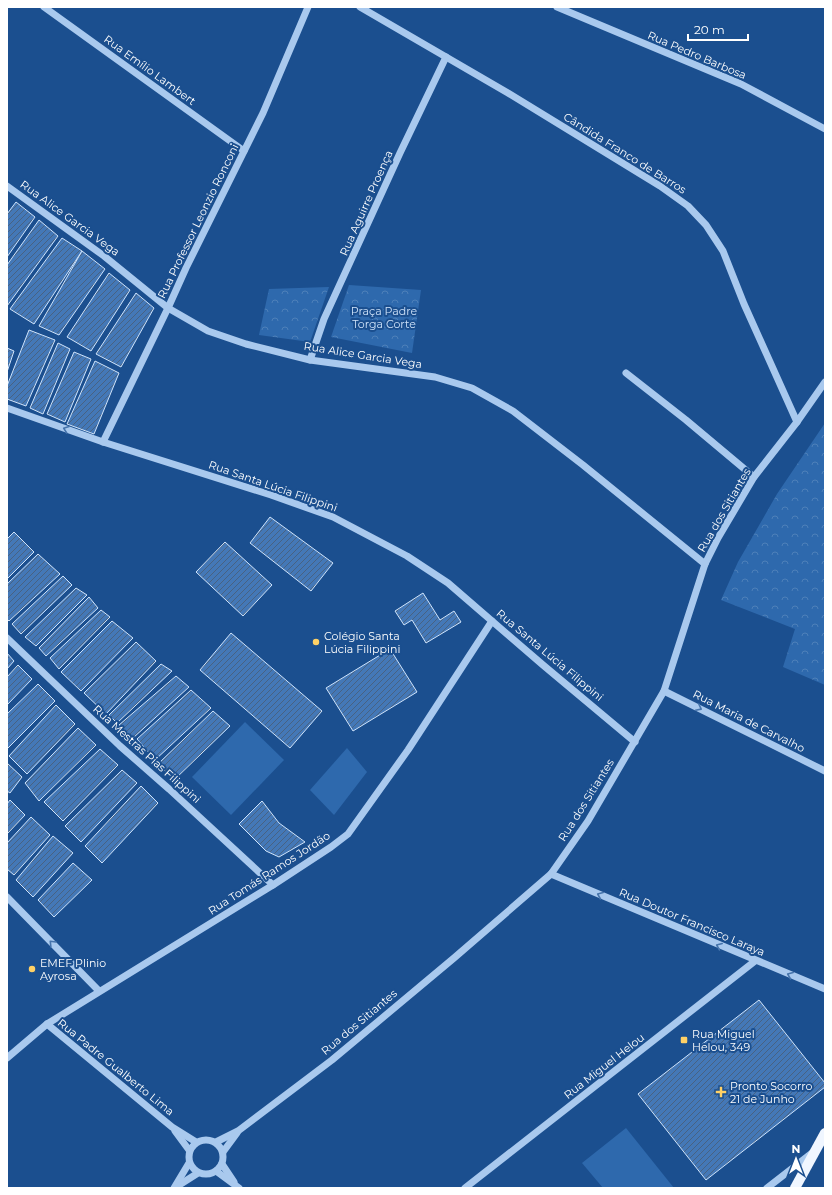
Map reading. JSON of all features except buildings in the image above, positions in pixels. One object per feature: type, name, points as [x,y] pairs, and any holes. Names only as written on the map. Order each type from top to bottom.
[{"type":"main road","points":[[795,1188],[825,1134]]},
{"type":"street","name":"Rua Emílio Lambert","points":[[44,7],[244,151]]},
{"type":"street","name":"Rua Professor Leonzio Ronconi","points":[[103,442],[186,268],[263,113],[308,7]]},
{"type":"street","name":"Cândida Franco de Barros","points":[[360,7],[508,93],[660,186],[688,206],[706,225],[723,251],[744,304],[798,422]]},
{"type":"street","name":"Rua Pedro Barbosa","points":[[557,7],[740,84],[825,129]]},
{"type":"street","name":"Rua Aguirre Proença","points":[[310,360],[324,319],[446,57]]},
{"type":"street","name":"Rua Alice Garcia Vega","points":[[7,186],[104,256],[168,308],[208,331],[246,344],[310,360],[435,377],[472,388],[514,411],[583,464],[705,564]]},
{"type":"street","points":[[626,373],[686,420],[754,477]]},
{"type":"street","name":"Rua dos Sitiantes","points":[[216,1142],[238,1131],[338,1054],[551,874],[588,821],[664,691],[705,564],[754,477],[798,422],[825,382]]},
{"type":"street","name":"Rua Santa Lúcia Filippini","points":[[7,408],[103,442],[271,495],[333,517],[407,556],[448,583],[635,742]]},
{"type":"street","name":"Rua Tomás Ramos Jordão","points":[[7,1058],[47,1024],[273,885],[332,847],[348,834],[408,750],[492,621]]},
{"type":"street","name":"Rua Mestras Pias Filippini","points":[[7,638],[120,746],[273,885]]},
{"type":"street","name":"Rua Maria de Carvalho","points":[[664,691],[825,771]]},
{"type":"street","name":"Rua Doutor Francisco Laraya","points":[[551,874],[825,989]]},
{"type":"street","points":[[7,897],[99,991]]},
{"type":"street","name":"Rua Miguel Helou","points":[[465,1188],[756,960]]},
{"type":"street","name":"Rua Padre Gualberto Lima","points":[[47,1024],[172,1128],[196,1142]]},
{"type":"street","name":"Rua Padre Gualberto Lima","points":[[172,1128],[189,1150]]},
{"type":"street","name":"Rua dos Sitiantes","points":[[223,1152],[238,1131]]},
{"type":"street","points":[[206,1139],[216,1142],[223,1152],[222,1164],[216,1171],[208,1174],[198,1173],[174,1188],[189,1163],[189,1150],[196,1142],[206,1139]]},
{"type":"street","points":[[767,1188],[815,1151]]},
{"type":"street","points":[[189,1163],[198,1173]]},
{"type":"street","points":[[222,1164],[238,1187]]},
{"type":"street","points":[[216,1171],[238,1187]]},
{"type":"green space","name":"Praça Padre Torga Corte","points":[[349,285],[421,290],[412,353],[331,337]]},
{"type":"green space","name":"Praça Padre Torga Corte","points":[[329,287],[310,342],[259,335],[269,289]]},
{"type":"green space","points":[[825,423],[825,685],[783,667],[795,629],[721,600],[738,562],[777,494]]},
{"type":"green space","points":[[245,722],[284,760],[231,815],[192,777]]},
{"type":"green space","points":[[347,748],[367,772],[334,815],[310,790]]},
{"type":"green space","points":[[626,1128],[674,1188],[603,1188],[582,1163]]},
{"type":"place","name":"Colégio Santa Lúcia Filippini","points":[[316,642]]},
{"type":"place","name":"EMEF Plinio Ayrosa","points":[[32,969]]},
{"type":"place","name":"Rua Miguel Helou, 349","points":[[684,1040]]},
{"type":"place","name":"Pronto Socorro 21 de Junho","points":[[721,1092]]}]
